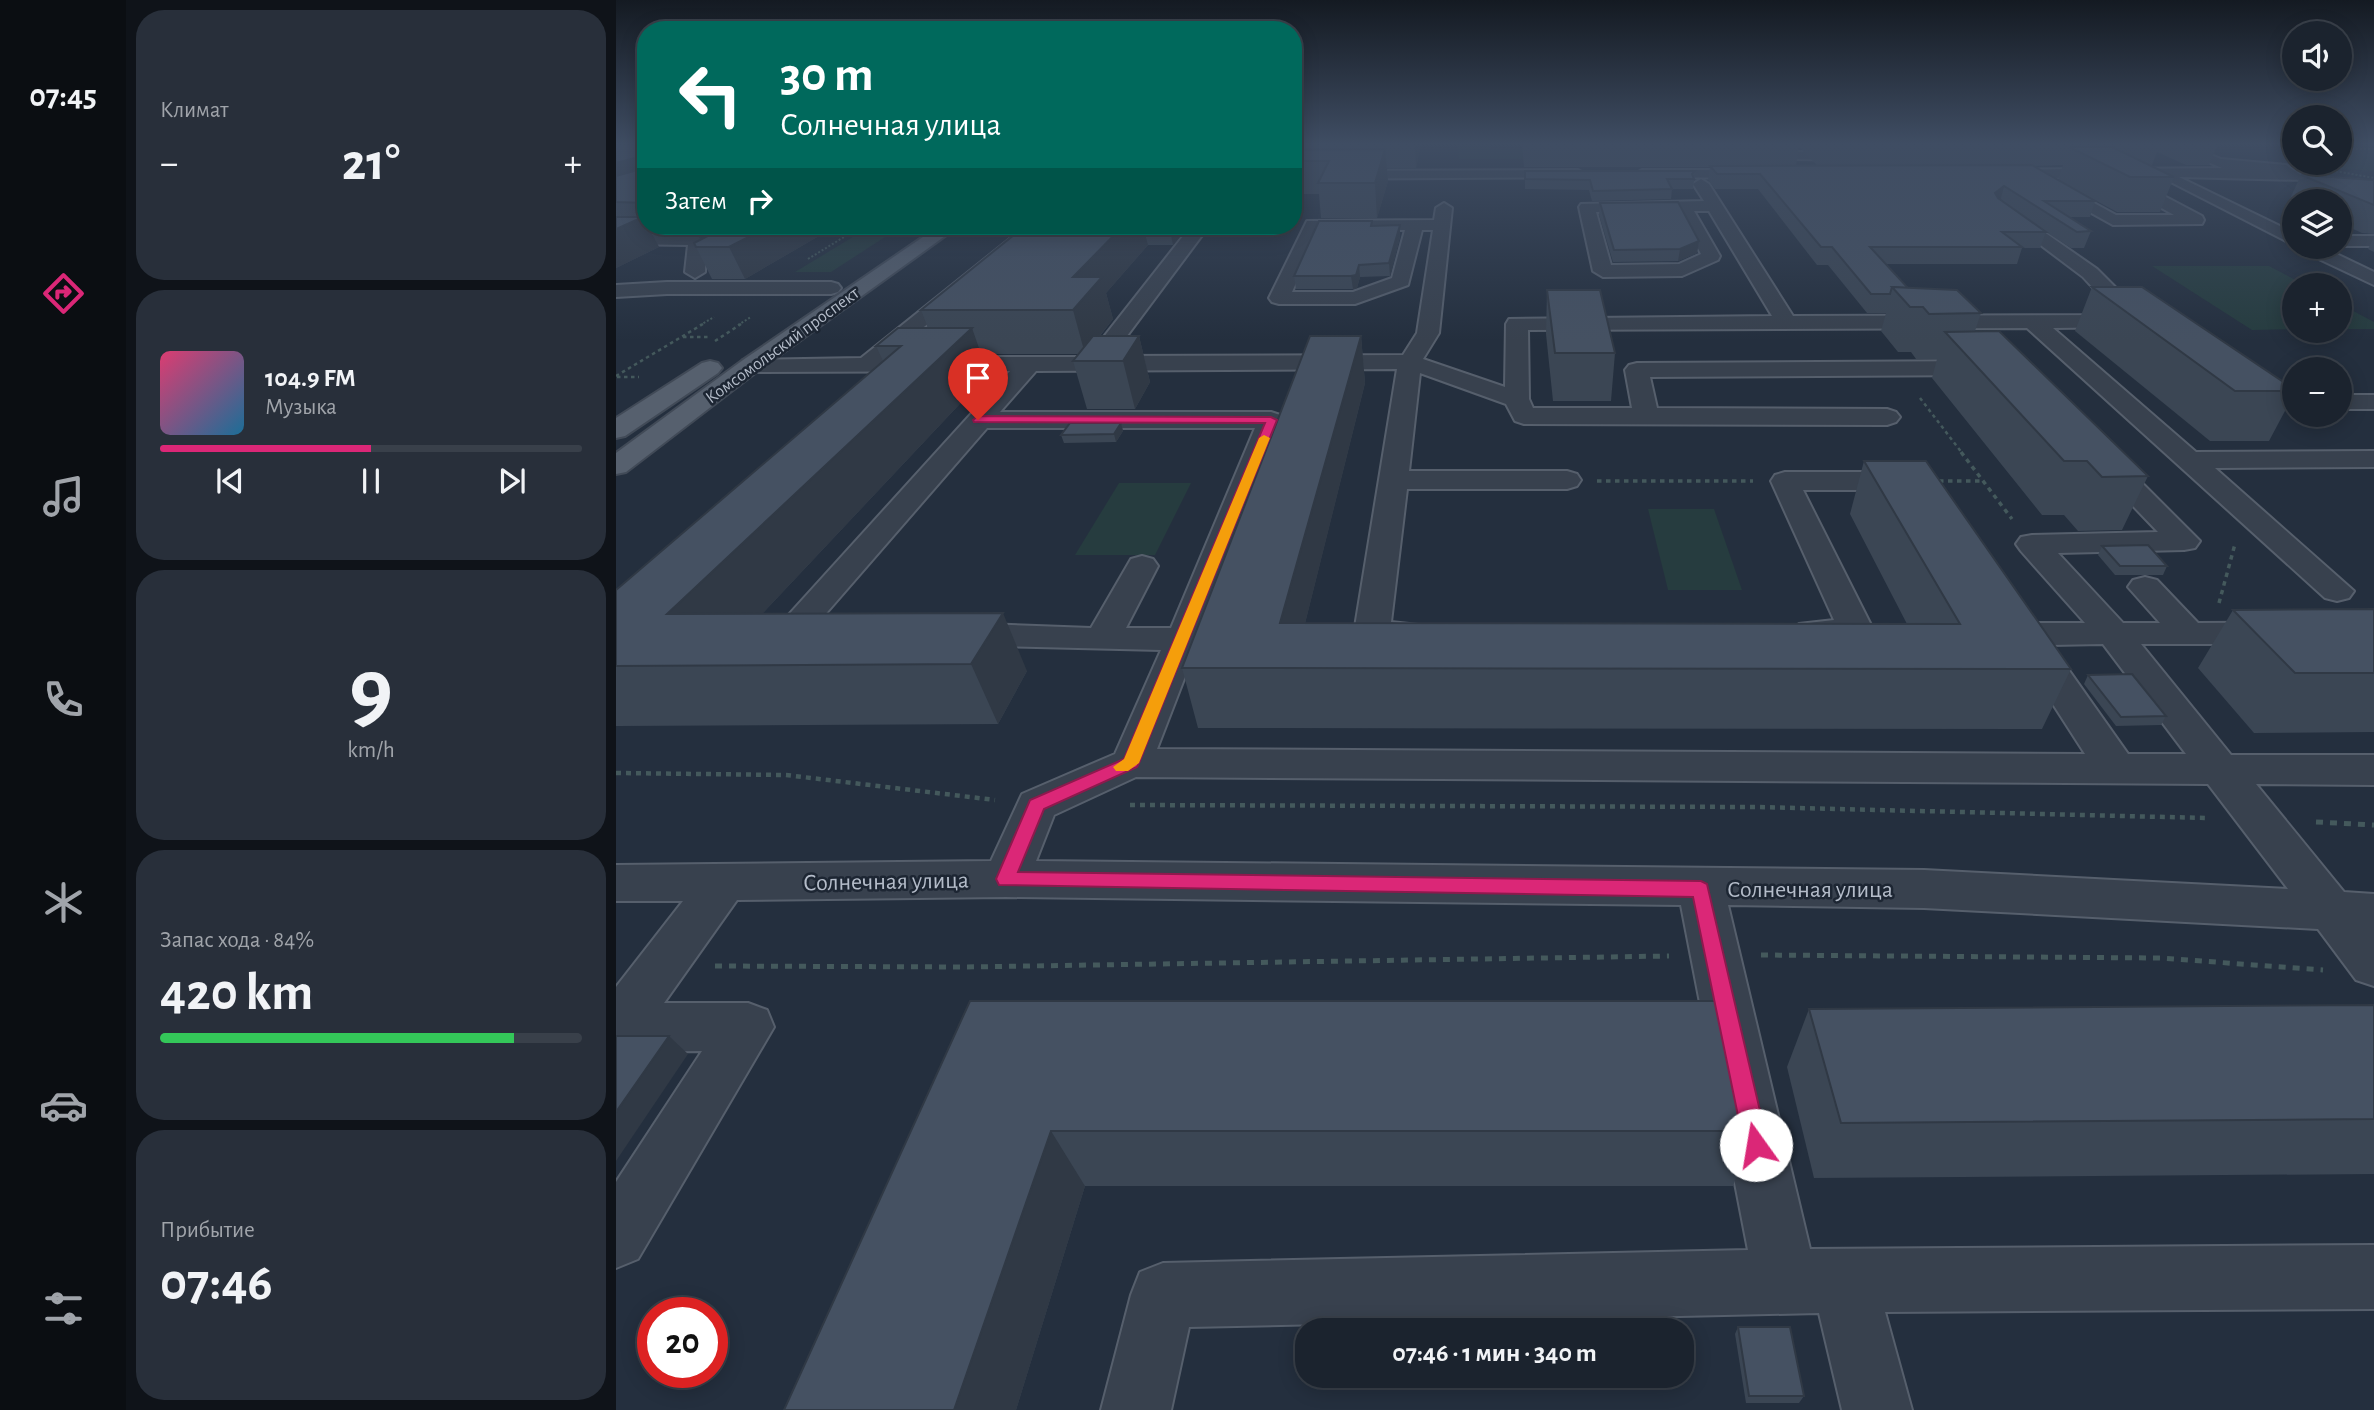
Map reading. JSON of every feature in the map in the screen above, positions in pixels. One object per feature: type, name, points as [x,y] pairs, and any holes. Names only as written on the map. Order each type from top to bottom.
[{"type":"main road","name":"Комсомольский проспект","points":[[626,459],[751,365],[861,288],[915,235]]},
{"type":"main road","name":"Комсомольский проспект","points":[[616,430],[831,288],[933,235]]},
{"type":"main road","points":[[831,288],[861,288]]},
{"type":"main road","points":[[626,459],[642,434],[673,410],[665,408],[642,413]]},
{"type":"street","points":[[1588,210],[1603,271],[1682,270],[1711,256],[1685,210]]},
{"type":"street","points":[[1717,210],[1787,323]]},
{"type":"street","points":[[2018,210],[2090,273],[2136,321],[2158,337]]},
{"type":"street","points":[[2095,210],[2113,220],[2196,220],[2178,210]]},
{"type":"street","points":[[2234,210],[2282,234]]},
{"type":"street","points":[[2242,214],[2281,214]]},
{"type":"street","points":[[1415,225],[1401,281],[1355,298],[1279,298],[1313,225],[1415,225],[1443,217],[1428,333],[1410,362],[1372,633],[1441,633]]},
{"type":"street","points":[[616,224],[637,224]]},
{"type":"street","points":[[659,239],[668,235]]},
{"type":"street","points":[[866,364],[1025,235]]},
{"type":"street","points":[[1040,404],[1083,364],[1192,235]]},
{"type":"street","points":[[616,239],[697,240],[695,272]]},
{"type":"street","points":[[2352,241],[2374,241]]},
{"type":"street","points":[[2333,259],[2374,279]]},
{"type":"street","points":[[626,309],[715,261]]},
{"type":"street","points":[[616,291],[667,288],[831,288]]},
{"type":"street","points":[[2032,321],[2337,591]]},
{"type":"street","points":[[1887,417],[1524,416],[1517,399],[1517,324],[2136,321]]},
{"type":"street","points":[[1646,416],[1637,370],[2012,368],[1966,322]]},
{"type":"street","points":[[751,365],[1410,362],[1517,399]]},
{"type":"street","points":[[865,630],[795,628],[1029,364]]},
{"type":"street","points":[[2352,402],[2374,402]]},
{"type":"street","points":[[978,420],[1040,404],[1271,420],[1184,639],[1131,763]]},
{"type":"street","points":[[2032,544],[2184,541],[2079,436]]},
{"type":"street","points":[[2189,460],[2374,460]]},
{"type":"street","points":[[1394,481],[1567,481]]},
{"type":"street","points":[[1787,631],[1856,631],[1785,481],[1928,491]]},
{"type":"street","points":[[2032,544],[2113,633],[2223,771],[2354,912],[2354,968]]},
{"type":"street","points":[[1103,639],[1142,566]]},
{"type":"street","points":[[2145,587],[2199,633]]},
{"type":"street","points":[[1996,590],[2117,770]]},
{"type":"street","points":[[921,632],[1103,639],[1184,639]]},
{"type":"street","points":[[2026,634],[2374,633]]},
{"type":"street","points":[[1006,879],[1037,805],[1131,763],[2374,770]]},
{"type":"street","name":"Солнечная улица","points":[[616,883],[1006,879],[1701,889],[1924,889],[2354,912]]},
{"type":"street","points":[[617,1028],[723,883]]},
{"type":"street","points":[[1701,889],[1714,955],[1815,1281],[1877,1410]]},
{"type":"street","points":[[616,1237],[748,1027],[617,1028]]},
{"type":"street","points":[[1136,1410],[1163,1295],[1815,1281],[2374,1277]]},
{"type":"path","points":[[680,337],[720,337]]},
{"type":"path","points":[[1898,369],[2032,544]]},
{"type":"path","points":[[1579,417],[1590,481],[1785,481]]},
{"type":"path","points":[[1928,491],[1982,481]]},
{"type":"path","points":[[2199,633],[2245,510]]},
{"type":"path","points":[[662,966],[965,967],[1714,955],[2160,958],[2354,968]]},
{"type":"green space","points":[[856,235],[888,235],[831,272],[795,272]]},
{"type":"green space","points":[[2152,266],[2269,266],[2282,273],[2282,329],[2252,330]]},
{"type":"green space","points":[[2352,310],[2374,322],[2374,329],[2352,329]]},
{"type":"green space","points":[[1119,483],[1191,483],[1155,555],[1075,555]]},
{"type":"green space","points":[[1648,509],[1714,509],[1742,590],[1668,590]]},
{"type":"building","points":[[1602,210],[1682,210],[1699,241],[1680,249],[1614,250]]},
{"type":"building","points":[[1790,210],[2015,210],[2046,232],[2002,232],[2022,247],[1870,247],[1908,288],[1892,287],[1890,294],[1871,294],[1832,247],[1821,247]]},
{"type":"building","points":[[2042,210],[2058,210],[2091,231],[2077,232]]},
{"type":"building","points":[[616,217],[637,217],[637,220],[616,229]]},
{"type":"building","points":[[1319,221],[1372,221],[1371,226],[1400,225],[1389,263],[1359,265],[1356,275],[1351,276],[1294,276]]},
{"type":"building","points":[[710,235],[752,235],[729,247],[696,247],[694,243]]},
{"type":"building","points":[[1014,235],[1114,235],[1073,277],[1102,277],[1073,310],[921,310]]},
{"type":"building","points":[[1892,287],[1957,290],[1981,313],[1929,314],[1923,307],[1910,307]]},
{"type":"building","points":[[2092,287],[2142,287],[2282,381],[2282,391],[2235,391]]},
{"type":"building","points":[[1547,290],[1600,290],[1615,353],[1555,353]]},
{"type":"building","points":[[898,328],[972,328],[667,614],[1003,613],[971,664],[616,666],[616,590],[901,346],[876,346]]},
{"type":"building","points":[[1999,331],[2148,476],[2102,477],[2087,461],[2064,461],[1945,332]]},
{"type":"building","points":[[1093,336],[1139,336],[1123,361],[1073,361]]},
{"type":"building","points":[[1310,336],[1361,336],[1280,623],[1960,624],[1864,461],[1926,461],[2071,669],[1182,668]]},
{"type":"building","points":[[1070,423],[1121,423],[1114,434],[1061,435]]},
{"type":"building","points":[[2148,545],[2167,566],[2120,566],[2102,546]]},
{"type":"building","points":[[2374,609],[2374,673],[2295,673],[2233,610]]},
{"type":"building","points":[[2132,674],[2166,716],[2121,717],[2088,675]]},
{"type":"building","points":[[970,1001],[1724,1001],[1753,1131],[1051,1131],[954,1410],[784,1410]]},
{"type":"building","points":[[2374,1005],[2374,1119],[1841,1123],[1809,1009]]},
{"type":"building","points":[[616,1036],[669,1036],[616,1112]]},
{"type":"building","points":[[1738,1327],[1790,1327],[1804,1396],[1749,1396]]},
{"type":"slow traffic","points":[[1122,767],[1131,763],[1264,438]]},
{"type":"route","points":[[978,420],[1271,420],[1184,639],[1131,763],[1037,805],[1006,879],[1701,889],[1756,1145]]}]
